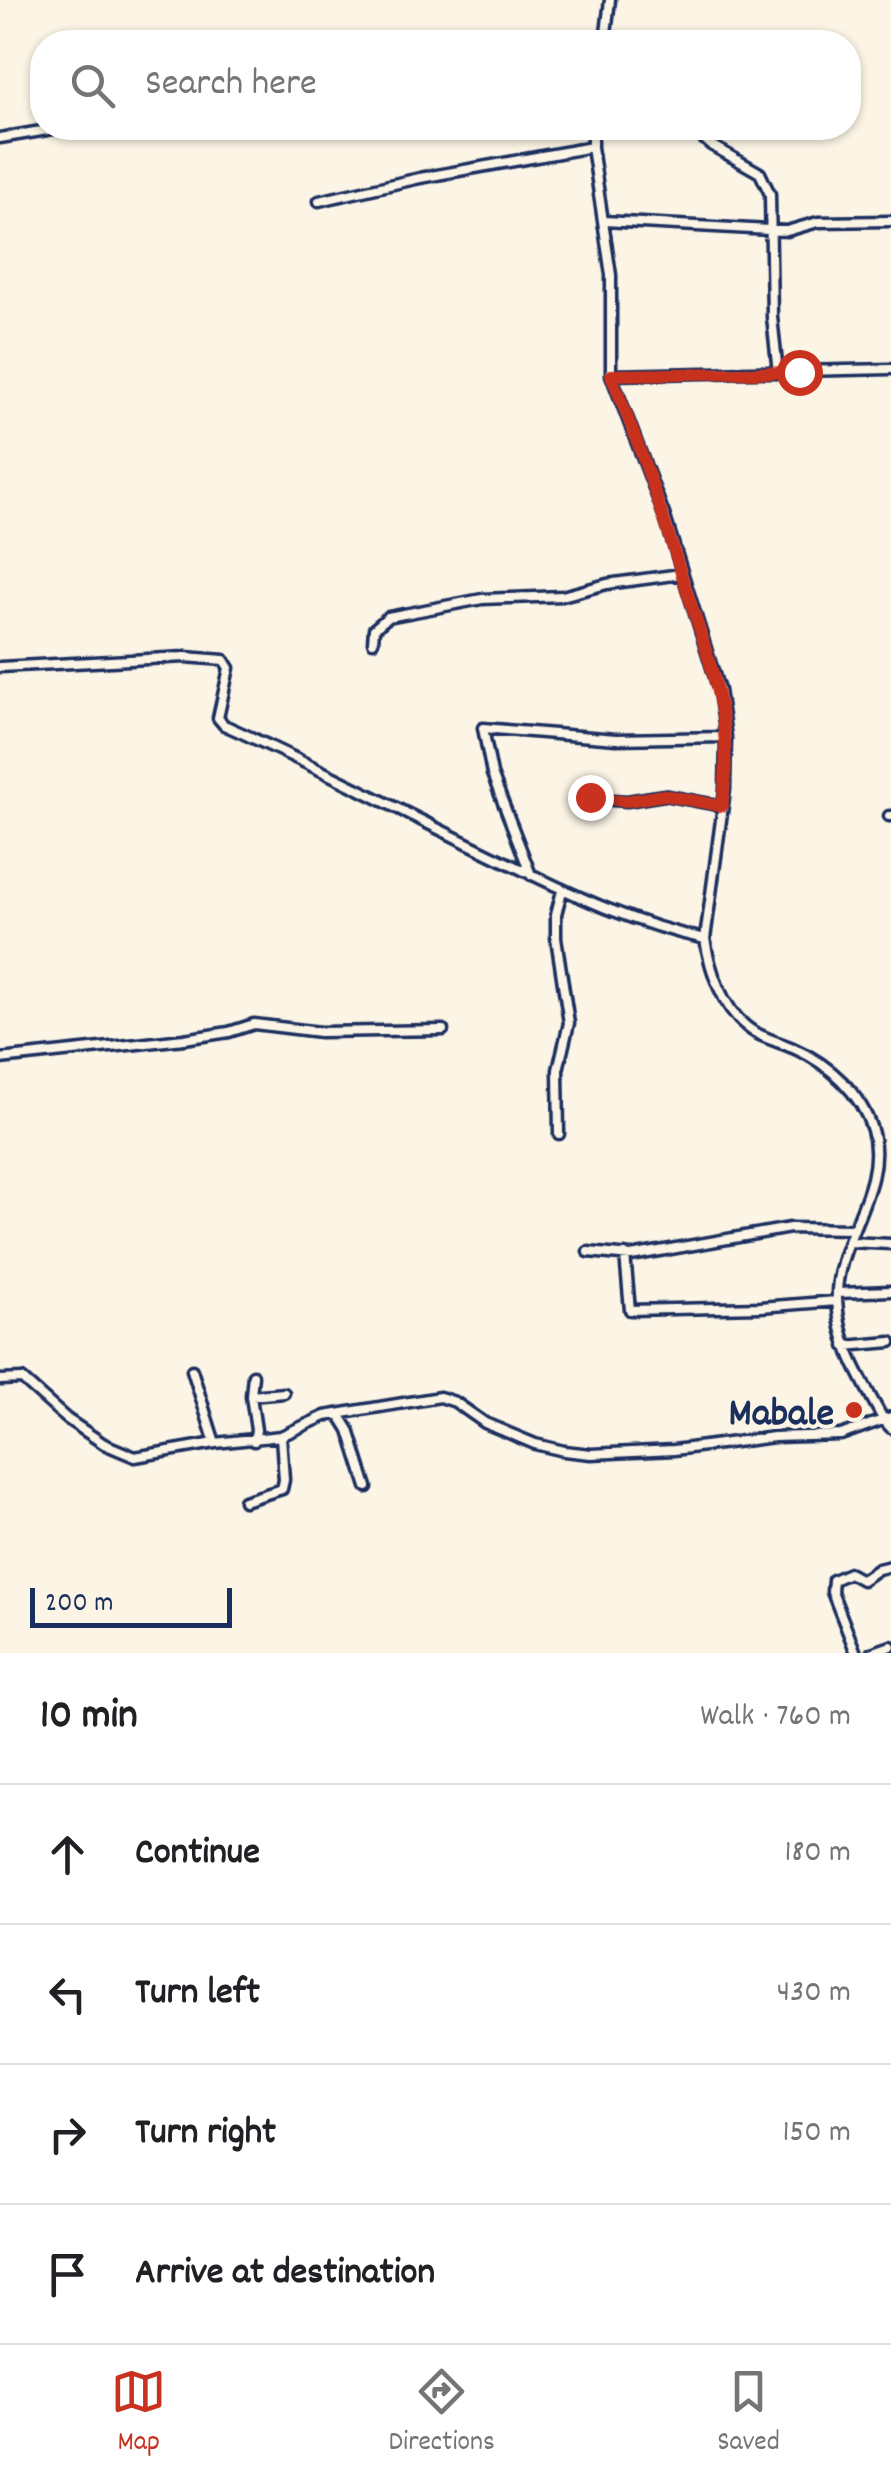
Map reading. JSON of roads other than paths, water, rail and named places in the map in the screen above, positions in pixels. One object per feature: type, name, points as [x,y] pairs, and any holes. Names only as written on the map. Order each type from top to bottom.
[{"type":"street","points":[[606,30],[610,0]]},
{"type":"street","points":[[0,138],[30,133]]},
{"type":"street","points":[[592,140],[611,275],[611,375],[665,517],[720,690],[726,737],[722,806],[704,940],[732,1014],[750,1030],[800,1050],[824,1066],[846,1085],[873,1133],[875,1160],[849,1242],[837,1297],[844,1346],[891,1428]]},
{"type":"street","points":[[704,140],[760,174],[770,194],[778,373]]},
{"type":"street","points":[[319,201],[592,147]]},
{"type":"street","points":[[604,221],[769,230],[834,220],[891,221]]},
{"type":"street","points":[[611,375],[891,370]]},
{"type":"street","points":[[374,642],[374,629],[388,618],[482,600],[562,596],[607,584],[681,574]]},
{"type":"street","points":[[0,667],[186,657],[224,660],[230,668],[220,722],[562,891],[674,933],[704,940]]},
{"type":"street","points":[[531,875],[492,774],[483,728],[642,740],[726,737]]},
{"type":"street","points":[[584,798],[627,801],[664,795],[722,806]]},
{"type":"street","points":[[559,1134],[558,1070],[570,1023],[556,938],[556,914],[562,891]]},
{"type":"street","points":[[0,1059],[184,1039],[254,1024],[320,1032],[443,1030]]},
{"type":"street","points":[[588,1252],[625,1255],[790,1228],[853,1228]]},
{"type":"street","points":[[849,1242],[891,1244]]},
{"type":"street","points":[[625,1255],[630,1310],[760,1308],[891,1291]]},
{"type":"street","points":[[844,1346],[891,1342]]},
{"type":"street","points":[[192,1370],[214,1442]]},
{"type":"street","points":[[253,1375],[254,1441]]},
{"type":"street","points":[[0,1380],[22,1379],[79,1427],[104,1444],[135,1457],[214,1442],[281,1436],[339,1414],[445,1398],[485,1423],[535,1444],[591,1454],[674,1450],[774,1437],[841,1435],[887,1418]]},
{"type":"street","points":[[251,1396],[284,1393]]},
{"type":"street","points":[[339,1414],[350,1430],[367,1487]]},
{"type":"street","points":[[244,1501],[282,1489],[281,1436]]},
{"type":"street","points":[[856,1653],[832,1592],[832,1580],[849,1573],[862,1580],[891,1566]]},
{"type":"street","points":[[871,1653],[891,1646]]},
{"type":"place","name":"Mabale","points":[[854,1410]]}]
